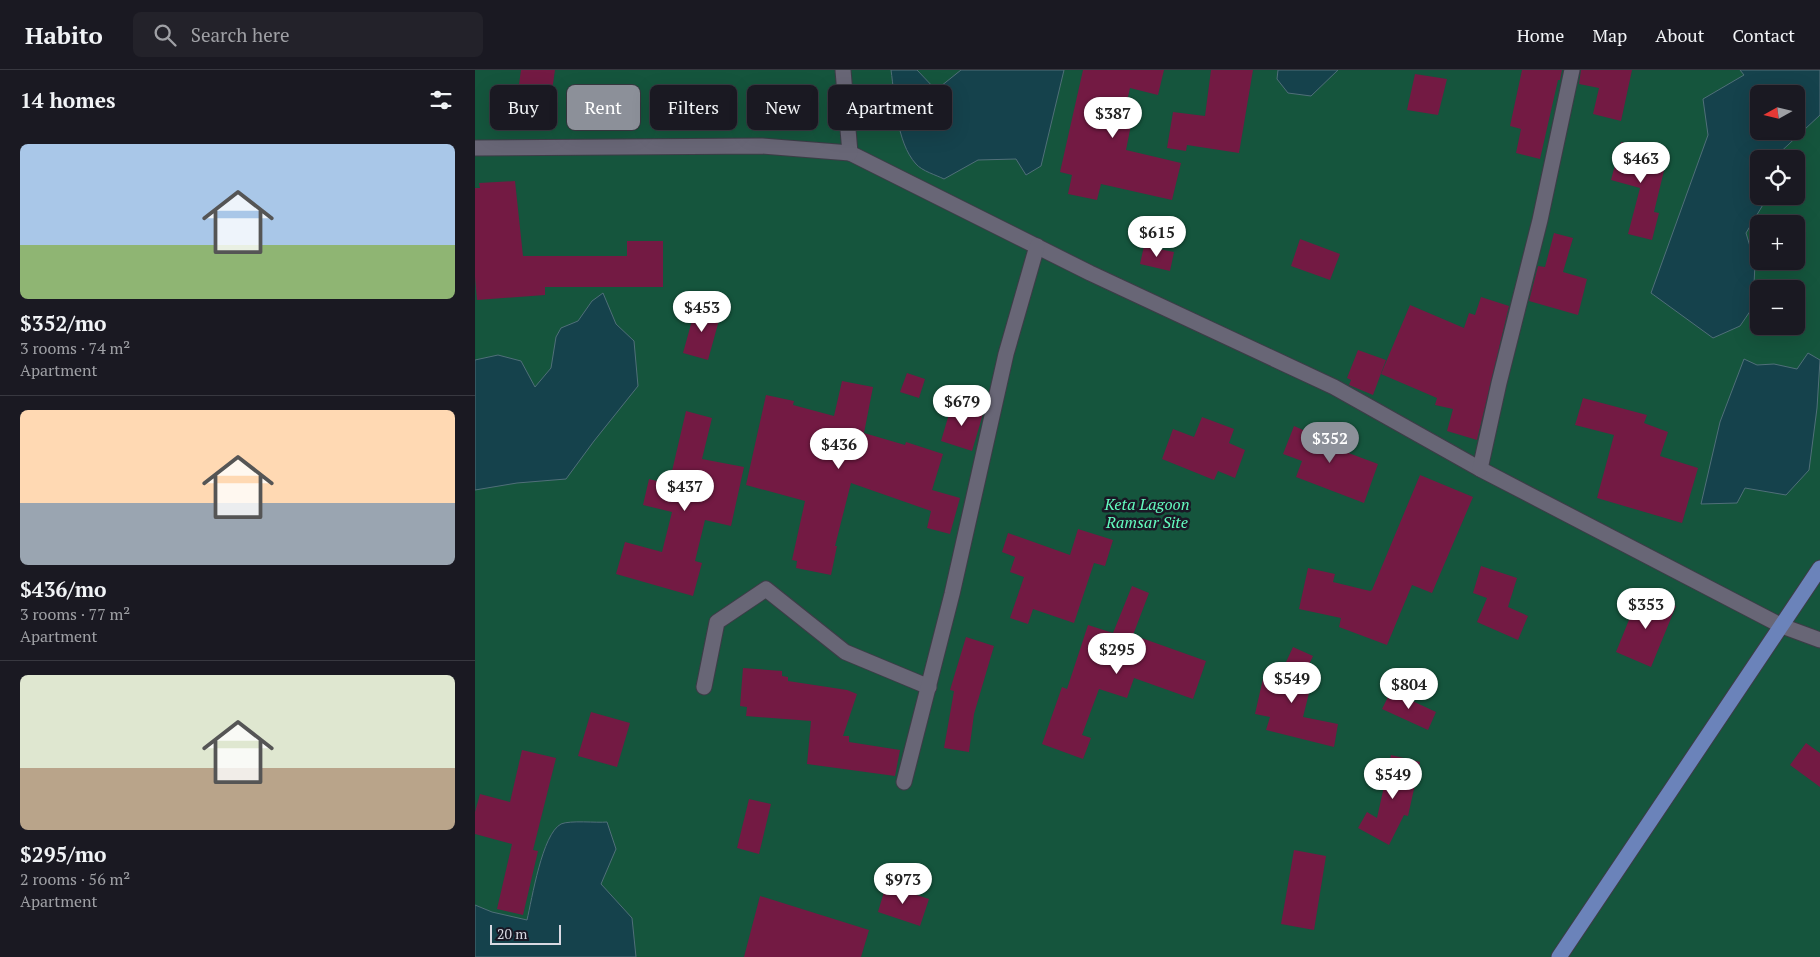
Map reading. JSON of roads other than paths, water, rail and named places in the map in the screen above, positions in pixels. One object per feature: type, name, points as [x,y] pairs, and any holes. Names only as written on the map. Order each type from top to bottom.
[{"type":"main road","points":[[1559,957],[1610,878],[1820,568]]},
{"type":"street","points":[[843,70],[850,152]]},
{"type":"street","points":[[1480,469],[1499,383],[1540,220],[1572,70]]},
{"type":"street","points":[[475,148],[762,146],[850,152],[1090,273],[1334,387],[1480,469],[1782,626],[1820,640]]},
{"type":"street","points":[[904,782],[953,594],[1006,354],[1037,246]]},
{"type":"street","points":[[704,686],[717,622],[766,590],[845,652],[929,687]]},
{"type":"water","points":[[891,70],[917,70],[931,85],[893,85]]},
{"type":"water","points":[[961,70],[1064,70],[1041,166],[1026,175],[1016,159],[978,160],[944,179],[929,173],[916,164],[909,155],[900,130],[952,130],[952,85],[942,85]]},
{"type":"water","points":[[1278,70],[1338,70],[1311,96],[1288,93],[1277,79]]},
{"type":"water","points":[[1740,70],[1820,70],[1820,115],[1805,129],[1805,85],[1750,85],[1750,140],[1793,140],[1783,150],[1750,150],[1750,205],[1763,205],[1757,215],[1750,215],[1750,226],[1746,233],[1750,246],[1750,270],[1755,270],[1754,280],[1750,280],[1750,311],[1740,326],[1713,338],[1651,293],[1708,135],[1703,99],[1744,75]]},
{"type":"water","points":[[603,293],[616,324],[634,341],[638,386],[566,479],[517,483],[475,490],[475,360],[498,355],[521,361],[535,387],[551,368],[556,337],[561,328],[578,321],[592,301]]},
{"type":"water","points":[[1808,353],[1820,360],[1817,408],[1809,470],[1786,495],[1745,488],[1737,503],[1701,504],[1720,422],[1744,359],[1757,365],[1774,364],[1797,369]]},
{"type":"water","points":[[607,822],[616,849],[601,884],[632,918],[636,957],[475,957],[475,905],[492,912],[527,920],[543,853],[554,830],[565,823]]},
{"type":"park label","name":"Keta Lagoon Ramsar Site","points":[[1147,513]]}]
